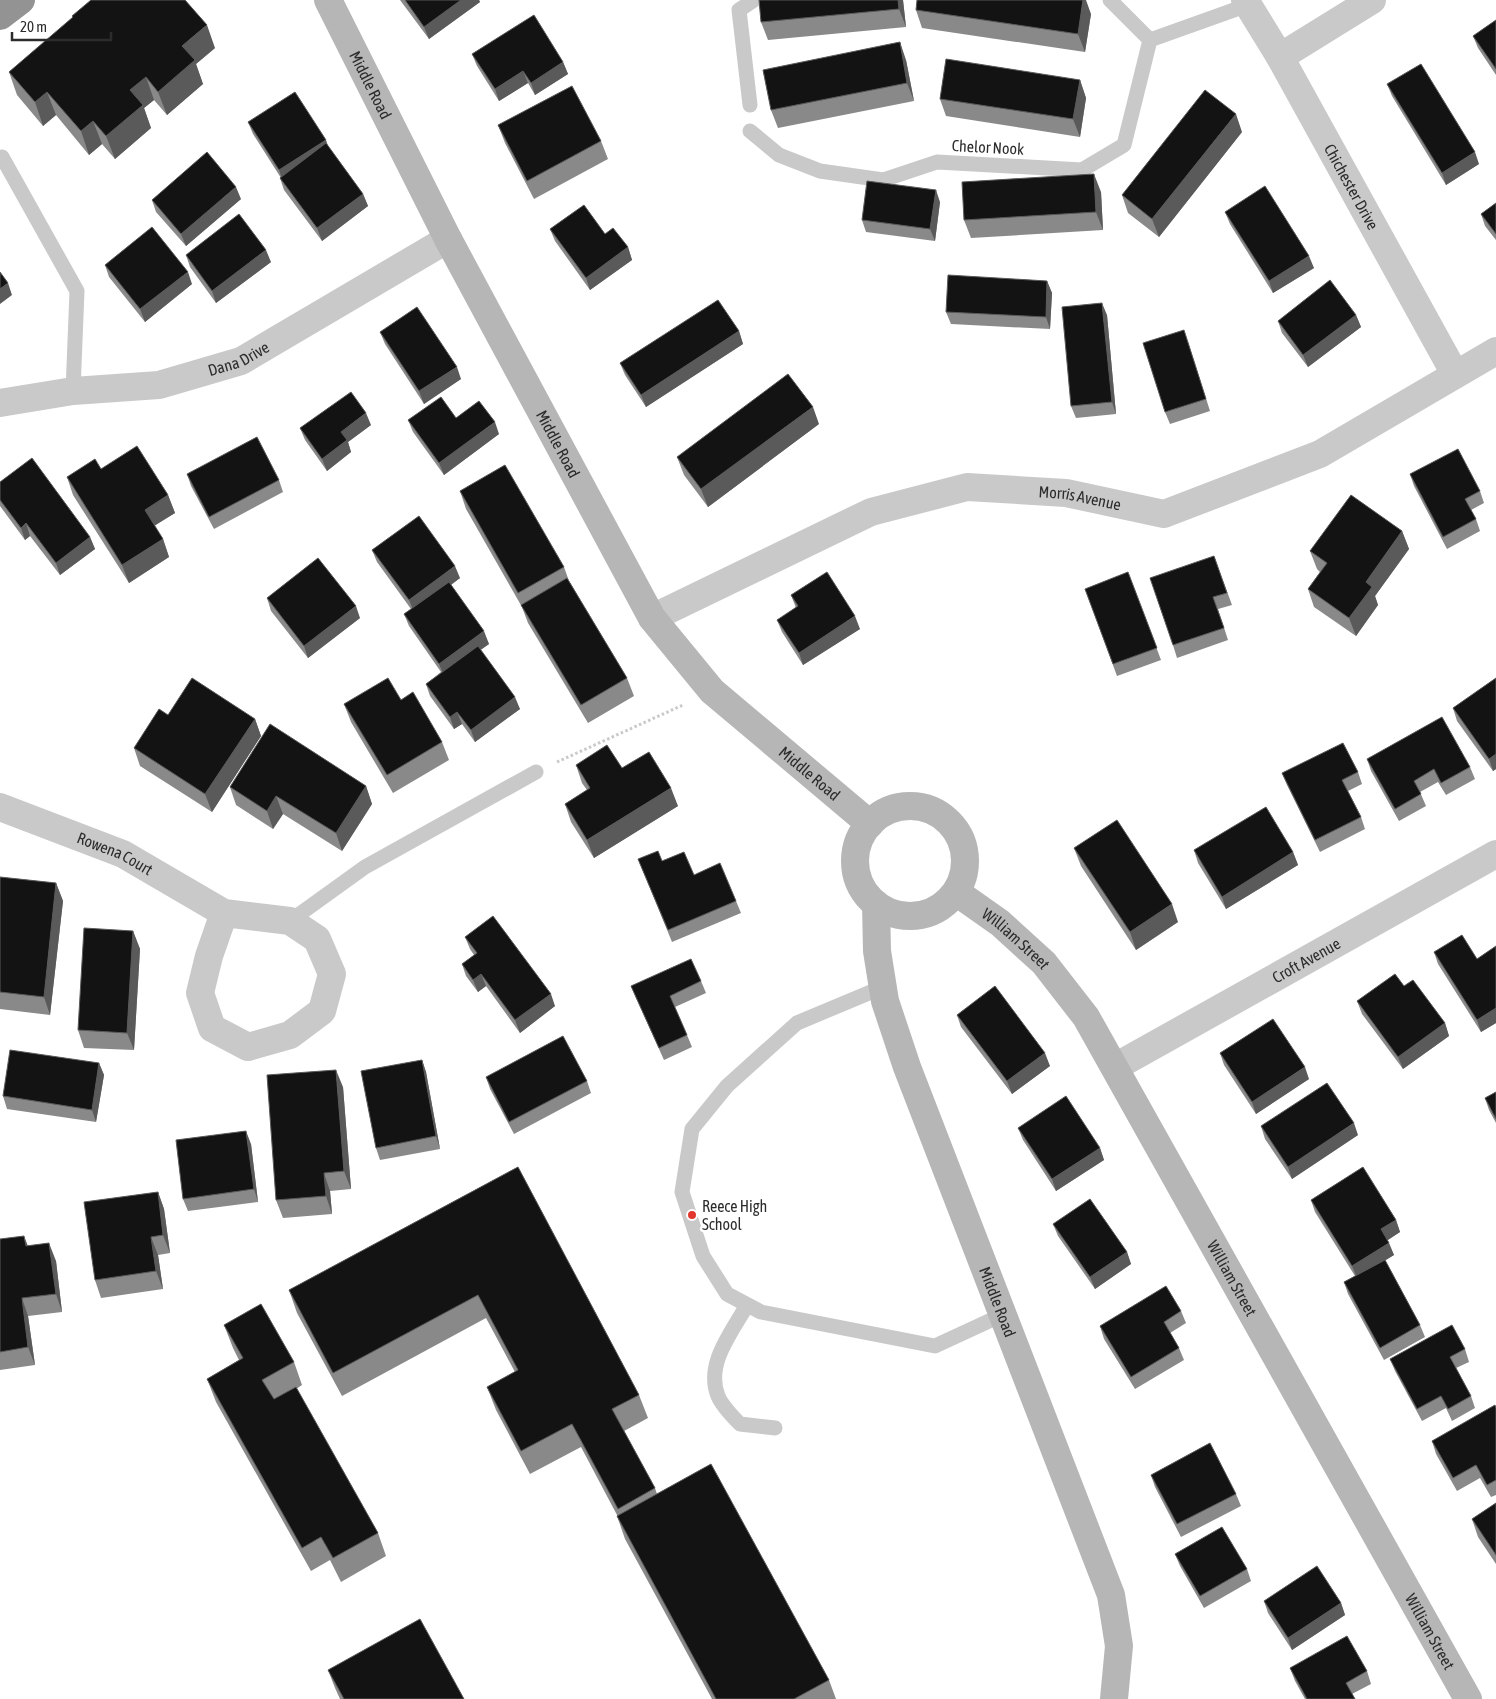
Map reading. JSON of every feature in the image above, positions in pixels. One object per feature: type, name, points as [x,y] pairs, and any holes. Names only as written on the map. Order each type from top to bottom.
[{"type":"highway","points":[[0,16],[21,0]]},
{"type":"main road","name":"Middle Road","points":[[328,0],[448,239],[652,618],[712,691],[870,824]]},
{"type":"main road","points":[[904,806],[918,807],[936,812],[952,824],[962,841],[966,859],[964,875],[956,892],[938,909],[912,916],[893,914],[876,904],[863,890],[856,872],[856,851],[860,840],[870,824],[885,812],[904,806]]},
{"type":"main road","name":"William Street","points":[[956,892],[1000,924],[1044,963],[1086,1017],[1468,1699]]},
{"type":"main road","name":"Middle Road","points":[[876,904],[877,951],[885,1001],[916,1094],[1111,1595],[1119,1646],[1114,1699]]},
{"type":"street","points":[[1280,57],[1372,0]]},
{"type":"street","name":"Chichester Drive","points":[[1246,3],[1280,57],[1455,374]]},
{"type":"street","name":"Dana Drive","points":[[0,403],[73,390],[159,385],[241,361],[448,239]]},
{"type":"street","name":"Morris Avenue","points":[[652,618],[871,512],[967,486],[1066,494],[1164,514],[1320,454],[1496,351]]},
{"type":"street","name":"Rowena Court","points":[[0,807],[123,854],[224,913],[290,921],[317,939],[332,974],[322,1011],[290,1035],[248,1047],[212,1028],[200,993],[209,956],[224,913]]},
{"type":"street","name":"Croft Avenue","points":[[1115,1067],[1496,854]]},
{"type":"lane","points":[[750,105],[739,10],[754,0]]},
{"type":"lane","points":[[1110,0],[1150,40],[1246,3]]},
{"type":"lane","name":"Chelor Nook","points":[[750,131],[779,156],[803,165],[820,171],[883,180],[937,162],[1082,170],[1124,145],[1150,40]]},
{"type":"lane","points":[[2,157],[77,291],[73,390]]},
{"type":"lane","points":[[290,921],[365,868],[536,772]]},
{"type":"lane","points":[[883,987],[797,1023],[727,1086],[692,1129],[682,1192],[703,1256],[727,1294],[760,1312],[935,1346],[1002,1315]]},
{"type":"lane","points":[[747,1305],[716,1361],[714,1380],[718,1397],[740,1424],[775,1428]]},
{"type":"path","points":[[536,772],[712,691]]},
{"type":"building","points":[[91,0],[185,0],[207,25],[182,46],[195,60],[158,92],[146,77],[130,90],[143,105],[106,136],[93,121],[81,131],[47,92],[35,102],[9,72]]},
{"type":"building","points":[[405,0],[461,0],[424,27]]},
{"type":"building","points":[[759,0],[898,0],[899,9],[761,22]]},
{"type":"building","points":[[917,0],[1083,0],[1078,34],[916,10]]},
{"type":"building","points":[[534,15],[563,62],[531,83],[523,71],[495,89],[472,54]]},
{"type":"building","points":[[1496,20],[1496,69],[1473,36]]},
{"type":"building","points":[[900,42],[907,83],[771,110],[763,70]]},
{"type":"building","points":[[946,59],[1080,80],[1073,119],[940,99]]},
{"type":"building","points":[[1421,64],[1475,152],[1442,173],[1387,84]]},
{"type":"building","points":[[572,86],[601,141],[527,181],[498,125]]},
{"type":"building","points":[[1205,90],[1236,114],[1152,219],[1122,195]]},
{"type":"building","points":[[295,92],[326,140],[279,170],[248,122]]},
{"type":"building","points":[[326,143],[363,194],[317,228],[280,178]]},
{"type":"building","points":[[207,152],[236,187],[181,234],[152,200]]},
{"type":"building","points":[[1094,174],[1096,212],[964,220],[962,182]]},
{"type":"building","points":[[867,181],[936,190],[930,229],[862,220]]},
{"type":"building","points":[[1265,186],[1309,256],[1269,281],[1225,212]]},
{"type":"building","points":[[1496,203],[1496,234],[1481,214]]},
{"type":"building","points":[[584,205],[605,234],[613,228],[628,247],[586,278],[550,229]]},
{"type":"building","points":[[239,214],[266,250],[212,291],[186,255]]},
{"type":"building","points":[[152,227],[188,272],[140,309],[105,265]]},
{"type":"building","points":[[0,272],[8,283],[0,289]]},
{"type":"building","points":[[948,275],[1047,281],[1046,317],[946,312]]},
{"type":"building","points":[[1330,280],[1356,315],[1303,355],[1278,321]]},
{"type":"building","points":[[718,300],[739,331],[641,395],[620,363]]},
{"type":"building","points":[[1102,303],[1112,402],[1071,406],[1062,307]]},
{"type":"building","points":[[417,307],[457,367],[419,391],[380,332]]},
{"type":"building","points":[[1184,330],[1206,399],[1165,412],[1143,343]]},
{"type":"building","points":[[788,374],[813,407],[701,489],[677,457]]},
{"type":"building","points":[[351,392],[366,413],[341,432],[347,440],[322,459],[300,428]]},
{"type":"building","points":[[441,397],[456,418],[479,401],[495,422],[439,463],[408,420]]},
{"type":"building","points":[[257,437],[279,480],[209,517],[187,474]]},
{"type":"building","points":[[137,446],[168,495],[145,510],[163,539],[122,565],[67,477],[95,459],[101,469]]},
{"type":"building","points":[[1458,449],[1480,491],[1465,499],[1476,519],[1443,537],[1410,474]]},
{"type":"building","points":[[32,458],[90,537],[56,563],[26,523],[21,528],[0,500],[0,482]]},
{"type":"building","points":[[505,465],[564,567],[518,593],[460,491]]},
{"type":"building","points":[[1351,495],[1402,531],[1366,582],[1372,587],[1349,618],[1308,589],[1327,563],[1310,551]]},
{"type":"building","points":[[419,516],[455,566],[409,600],[372,550]]},
{"type":"building","points":[[1214,556],[1227,593],[1213,597],[1224,628],[1173,645],[1150,578]]},
{"type":"building","points":[[318,558],[356,606],[304,646],[267,598]]},
{"type":"building","points":[[827,572],[855,616],[799,653],[777,620],[798,606],[791,595]]},
{"type":"building","points":[[1128,572],[1157,648],[1113,664],[1085,589]]},
{"type":"building","points":[[567,578],[627,678],[581,705],[521,605]]},
{"type":"building","points":[[449,582],[484,631],[439,664],[404,614]]},
{"type":"building","points":[[478,646],[515,697],[471,730],[457,712],[450,717],[426,684]]},
{"type":"building","points":[[192,678],[255,719],[205,794],[134,748],[159,709],[168,715]]},
{"type":"building","points":[[388,678],[401,700],[413,692],[442,742],[387,775],[344,704]]},
{"type":"building","points":[[1496,678],[1496,754],[1489,759],[1453,708]]},
{"type":"building","points":[[1442,717],[1470,767],[1441,783],[1434,769],[1414,781],[1421,794],[1395,809],[1367,759]]},
{"type":"building","points":[[270,724],[366,786],[336,833],[276,796],[267,811],[230,787]]},
{"type":"building","points":[[1343,743],[1358,772],[1342,780],[1361,817],[1315,840],[1282,773]]},
{"type":"building","points":[[607,745],[622,768],[649,752],[671,788],[587,840],[565,804],[590,788],[576,765]]},
{"type":"building","points":[[1266,807],[1293,852],[1222,897],[1194,850]]},
{"type":"building","points":[[1117,820],[1172,904],[1130,932],[1074,848]]},
{"type":"building","points":[[658,851],[662,861],[684,852],[694,875],[720,863],[736,901],[668,930],[638,859]]},
{"type":"building","points":[[0,877],[56,883],[44,997],[0,992]]},
{"type":"building","points":[[493,916],[551,994],[515,1020],[481,974],[473,980],[462,964],[477,953],[465,937]]},
{"type":"building","points":[[84,928],[133,931],[127,1033],[78,1030]]},
{"type":"building","points":[[1462,935],[1477,959],[1496,946],[1496,1008],[1477,1020],[1434,952]]},
{"type":"building","points":[[691,959],[701,981],[670,996],[687,1035],[659,1048],[631,986]]},
{"type":"building","points":[[1395,974],[1404,986],[1413,980],[1445,1023],[1398,1057],[1357,1001]]},
{"type":"building","points":[[995,986],[1045,1053],[1007,1081],[957,1015]]},
{"type":"building","points":[[1273,1019],[1305,1067],[1252,1102],[1220,1053]]},
{"type":"building","points":[[563,1036],[587,1081],[509,1122],[486,1077]]},
{"type":"building","points":[[10,1050],[99,1063],[92,1110],[3,1096]]},
{"type":"building","points":[[422,1060],[436,1136],[376,1148],[361,1071]]},
{"type":"building","points":[[336,1070],[344,1171],[324,1173],[326,1196],[276,1200],[267,1075]]},
{"type":"building","points":[[1327,1083],[1354,1123],[1288,1167],[1261,1126]]},
{"type":"building","points":[[1496,1092],[1496,1119],[1485,1098]]},
{"type":"building","points":[[1066,1096],[1100,1148],[1052,1179],[1018,1128]]},
{"type":"building","points":[[246,1131],[254,1189],[183,1199],[176,1140]]},
{"type":"building","points":[[518,1167],[639,1395],[612,1409],[655,1488],[618,1509],[572,1424],[521,1451],[487,1387],[518,1370],[478,1295],[333,1373],[289,1290]]},
{"type":"building","points":[[1363,1167],[1396,1220],[1381,1229],[1389,1243],[1352,1266],[1311,1200]]},
{"type":"building","points":[[158,1192],[163,1235],[151,1237],[156,1271],[95,1280],[84,1202]]},
{"type":"building","points":[[1090,1199],[1127,1252],[1090,1277],[1053,1224]]},
{"type":"building","points":[[24,1236],[26,1246],[49,1243],[56,1294],[22,1298],[28,1347],[0,1352],[0,1239]]},
{"type":"building","points":[[1385,1260],[1420,1325],[1380,1348],[1344,1282]]},
{"type":"building","points":[[1166,1286],[1181,1311],[1164,1322],[1179,1348],[1131,1377],[1100,1326]]},
{"type":"building","points":[[261,1304],[294,1362],[262,1380],[274,1399],[296,1387],[378,1533],[333,1558],[321,1537],[302,1548],[207,1379],[243,1358],[224,1325]]},
{"type":"building","points":[[1452,1325],[1465,1349],[1450,1357],[1471,1396],[1448,1409],[1441,1396],[1417,1409],[1390,1359]]},
{"type":"building","points":[[1495,1405],[1496,1480],[1487,1485],[1476,1465],[1453,1478],[1432,1441]]},
{"type":"building","points":[[1210,1443],[1236,1494],[1177,1524],[1151,1475]]},
{"type":"building","points":[[711,1464],[829,1680],[794,1699],[716,1699],[617,1516]]},
{"type":"building","points":[[1496,1503],[1496,1555],[1472,1519]]},
{"type":"building","points":[[1222,1527],[1247,1569],[1200,1596],[1175,1554]]},
{"type":"building","points":[[1317,1566],[1341,1603],[1288,1638],[1264,1601]]},
{"type":"building","points":[[420,1619],[464,1699],[344,1699],[328,1670]]},
{"type":"building","points":[[1347,1636],[1367,1671],[1346,1683],[1355,1699],[1307,1699],[1290,1668]]},
{"type":"place","name":"Reece High School","points":[[692,1215]]}]
